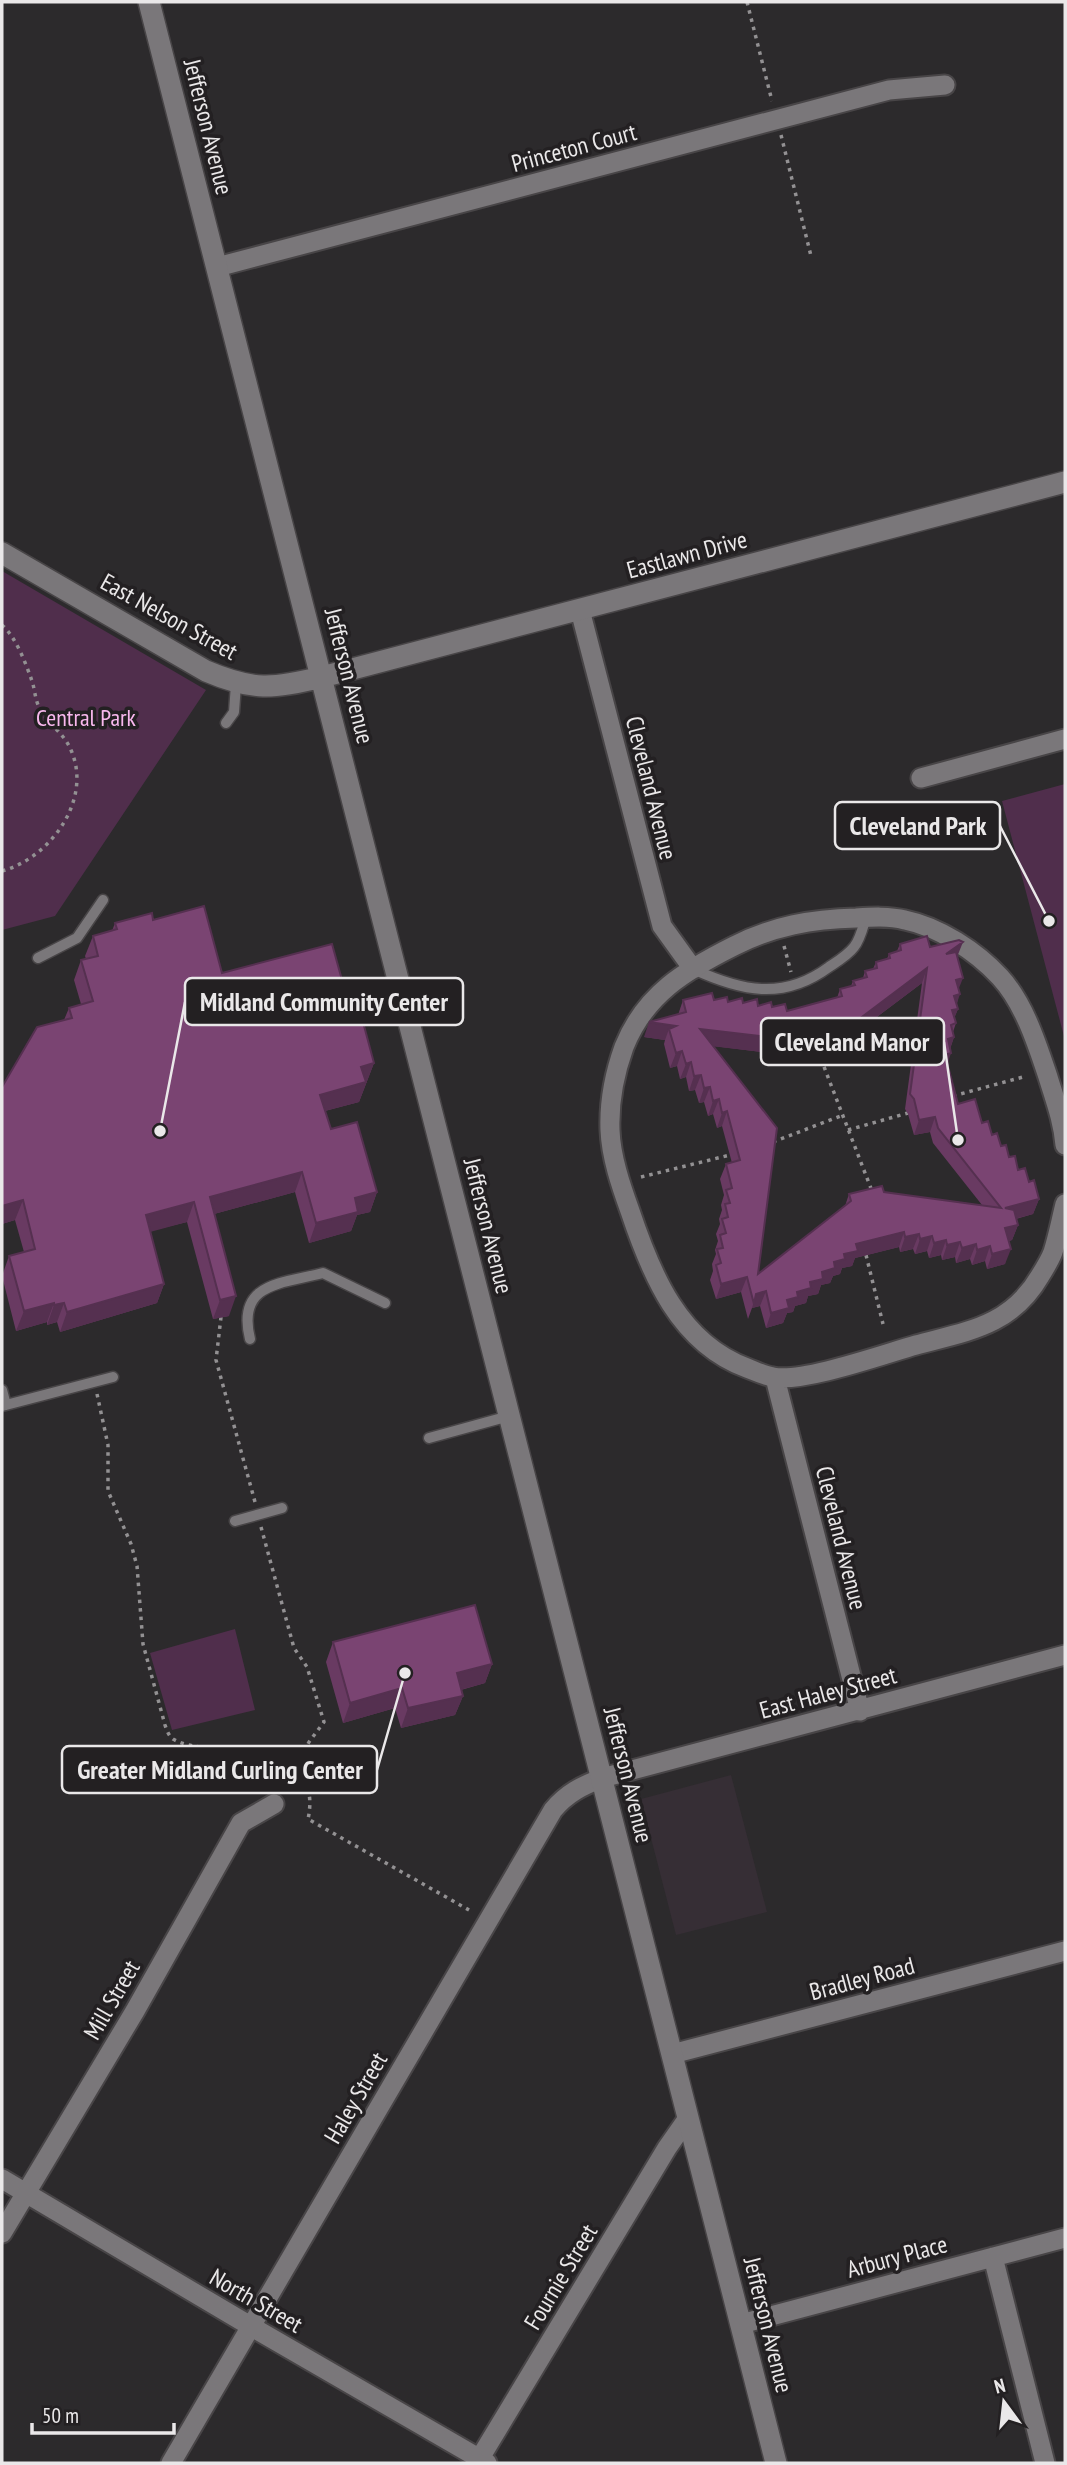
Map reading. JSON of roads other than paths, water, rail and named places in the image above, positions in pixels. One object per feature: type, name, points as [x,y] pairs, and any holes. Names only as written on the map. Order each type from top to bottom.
[{"type":"street","name":"Jefferson Avenue","points":[[150,2],[776,2463]]},
{"type":"street","name":"Princeton Court","points":[[217,267],[889,90],[946,85]]},
{"type":"street","name":"Eastlawn Drive","points":[[322,677],[1065,482]]},
{"type":"street","name":"East Nelson Street","points":[[2,553],[206,671],[236,684],[271,687],[322,677]]},
{"type":"street","name":"Cleveland Avenue","points":[[580,610],[662,926],[692,969]]},
{"type":"street","points":[[922,778],[1065,740]]},
{"type":"street","points":[[1065,1145],[1063,1125],[1043,1061],[1023,1014],[1002,978],[973,954],[940,933],[905,919],[866,917],[797,923],[761,932],[672,981],[643,1012],[624,1047],[614,1085],[610,1130],[620,1184],[644,1252],[670,1305],[695,1335],[731,1362],[775,1378],[809,1374],[971,1330],[1003,1317],[1029,1296],[1052,1255],[1065,1204]]},
{"type":"street","name":"Cleveland Avenue","points":[[775,1378],[859,1711]]},
{"type":"street","name":"East Haley Street","points":[[602,1778],[1065,1655]]},
{"type":"street","name":"Haley Street","points":[[171,2463],[553,1810],[565,1796],[578,1787],[602,1778]]},
{"type":"street","name":"Mill Street","points":[[2,2233],[135,2011],[241,1824],[274,1804]]},
{"type":"street","name":"Bradley Road","points":[[672,2054],[1065,1951]]},
{"type":"street","name":"Fournie Street","points":[[481,2462],[667,2148],[688,2118]]},
{"type":"street","name":"North Street","points":[[2,2179],[481,2462]]},
{"type":"street","name":"Arbury Place","points":[[741,2324],[1065,2238]]},
{"type":"street","points":[[992,2257],[1045,2463]]},
{"type":"lane","points":[[226,723],[234,712],[236,684]]},
{"type":"lane","points":[[38,958],[77,938],[103,900]]},
{"type":"lane","points":[[692,969],[720,982],[752,989],[788,988],[813,979],[843,958],[856,946],[866,917]]},
{"type":"lane","points":[[250,1339],[246,1320],[248,1309],[253,1298],[270,1287],[323,1273],[385,1303]]},
{"type":"lane","points":[[2,1390],[4,1406],[113,1377]]},
{"type":"lane","points":[[429,1438],[509,1416]]},
{"type":"lane","points":[[235,1521],[282,1508]]},
{"type":"place","name":"Cleveland Park","points":[[1049,921]]},
{"type":"place","name":"Midland Community Center","points":[[160,1131]]},
{"type":"place","name":"Cleveland Manor","points":[[958,1140]]},
{"type":"place","name":"Greater Midland Curling Center","points":[[405,1673]]},
{"type":"park label","name":"Central Park","points":[[86,718]]}]
